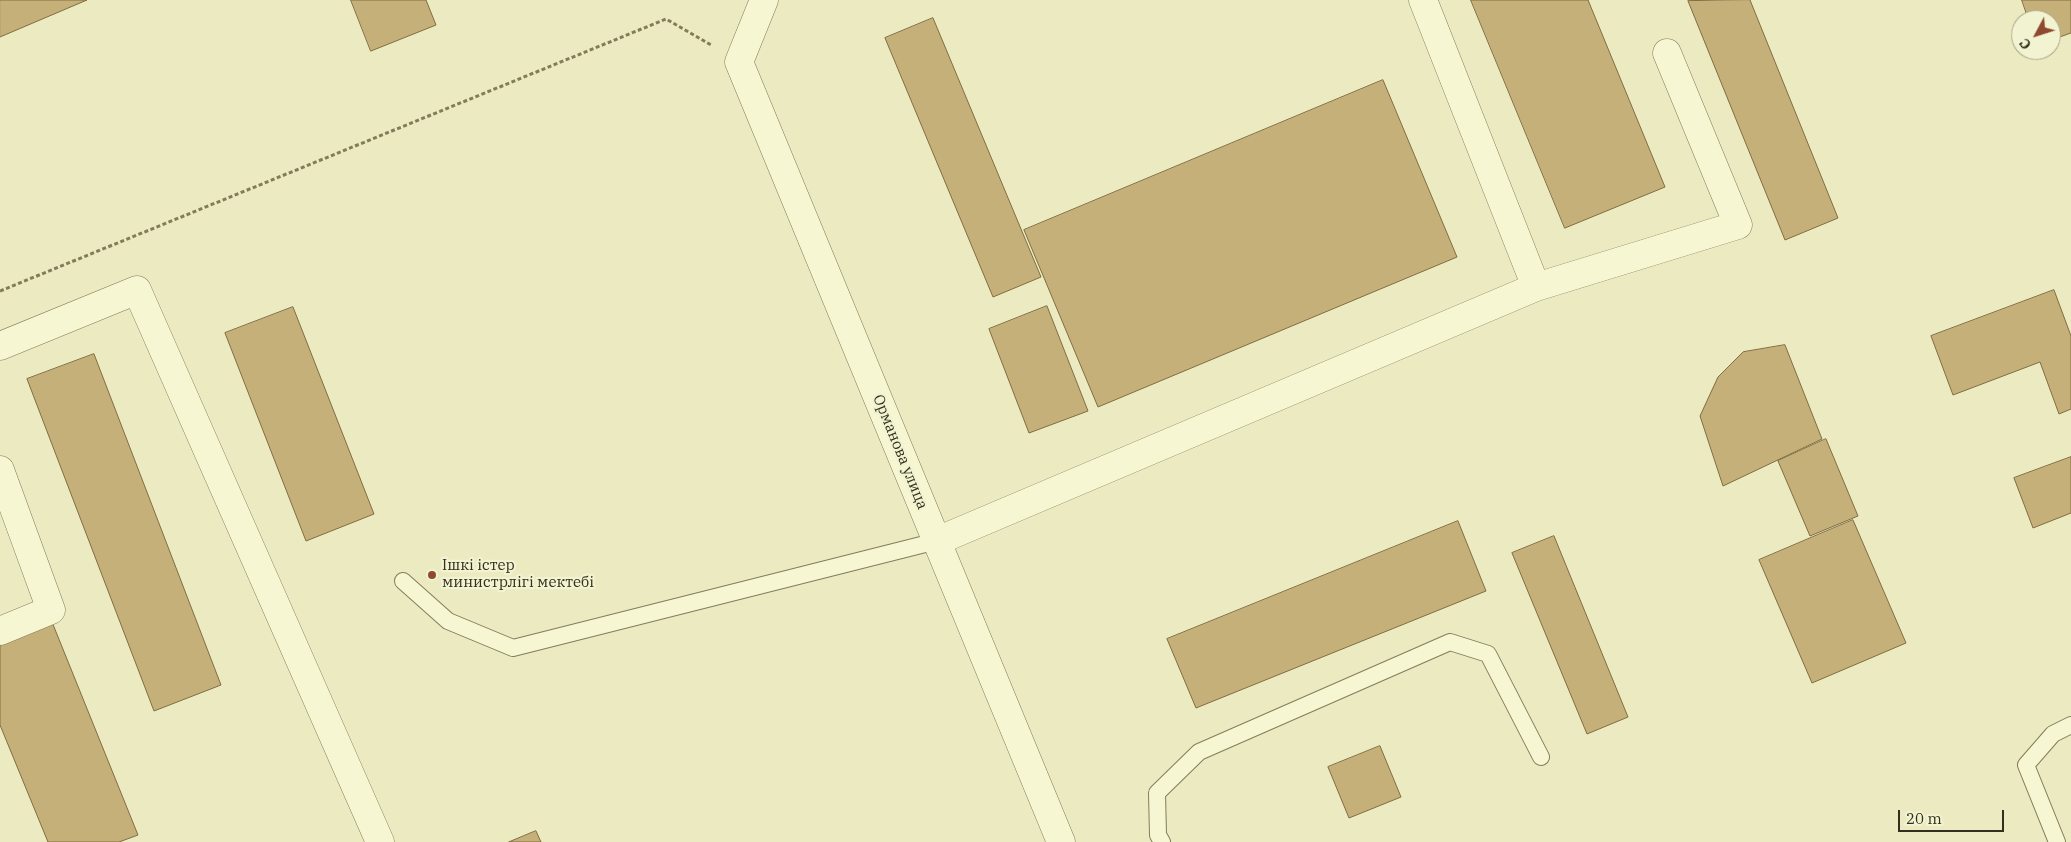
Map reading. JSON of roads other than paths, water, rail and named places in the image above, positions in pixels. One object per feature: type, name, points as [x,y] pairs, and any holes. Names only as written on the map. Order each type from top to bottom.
[{"type":"street","name":"Орманова улица","points":[[764,0],[739,62],[1061,842]]},
{"type":"street","points":[[1423,0],[1536,287]]},
{"type":"street","points":[[937,541],[1536,287],[1738,225],[1667,53]]},
{"type":"street","points":[[0,346],[137,290],[380,842]]},
{"type":"street","points":[[0,470],[51,610],[0,632]]},
{"type":"lane","points":[[402,581],[448,621],[513,648],[937,541]]},
{"type":"lane","points":[[1162,842],[1158,835],[1157,793],[1199,752],[1450,642],[1488,654],[1541,757]]},
{"type":"lane","points":[[2057,842],[2026,765],[2053,734],[2071,725]]},
{"type":"place","name":"Ішкі істер министрлігі мектебі","points":[[432,575]]}]
